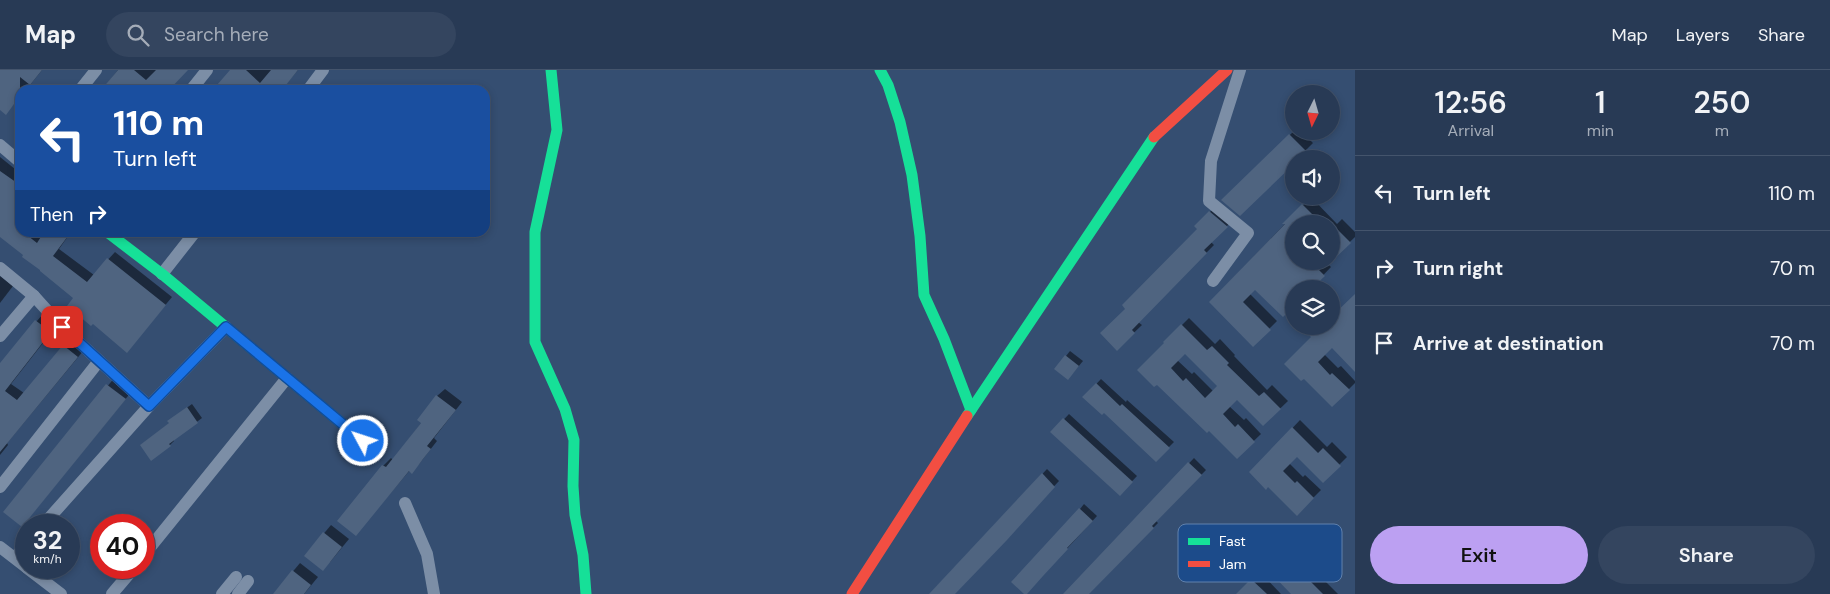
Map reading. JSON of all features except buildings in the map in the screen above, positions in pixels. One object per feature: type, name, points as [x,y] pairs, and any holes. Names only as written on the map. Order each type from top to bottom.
[{"type":"street","points":[[195,85],[207,70]]},
{"type":"street","points":[[312,85],[323,70]]},
{"type":"street","points":[[551,70],[557,130],[535,232],[535,342],[565,409],[574,440],[573,486],[575,515],[583,555],[586,594]]},
{"type":"street","points":[[880,70],[888,85],[900,122],[912,175],[920,236],[924,295],[944,339],[971,410]]},
{"type":"street","points":[[852,594],[971,410],[1156,135],[1227,70]]},
{"type":"street","points":[[1213,281],[1248,233],[1209,201],[1211,161],[1240,70]]},
{"type":"street","points":[[82,85],[89,72]]},
{"type":"street","points":[[0,145],[15,158]]},
{"type":"street","points":[[114,237],[162,274],[363,441]]},
{"type":"street","points":[[162,274],[191,237]]},
{"type":"street","points":[[0,268],[34,296],[62,327],[149,406]]},
{"type":"street","points":[[0,336],[34,296]]},
{"type":"street","points":[[54,514],[149,406],[226,327]]},
{"type":"street","points":[[0,488],[99,361]]},
{"type":"street","points":[[155,541],[287,378]]},
{"type":"street","points":[[405,503],[427,554],[434,594]]},
{"type":"street","points":[[0,547],[15,558]]},
{"type":"street","points":[[42,579],[61,594]]},
{"type":"street","points":[[112,594],[125,579]]},
{"type":"street","points":[[222,594],[242,579],[238,594]]},
{"type":"traffic: fast","points":[[551,70],[557,130],[535,232],[535,342],[565,409],[574,440],[573,486],[575,515],[583,555],[586,594]]},
{"type":"traffic: fast","points":[[880,70],[888,85],[900,122],[912,175],[920,236],[924,295],[944,339],[971,410]]},
{"type":"traffic: fast","points":[[967,416],[1154,137]]},
{"type":"traffic: fast","points":[[114,237],[162,274],[363,441]]},
{"type":"traffic: jam","points":[[1154,137],[1227,70]]},
{"type":"traffic: jam","points":[[852,594],[967,416]]},
{"type":"route","points":[[62,327],[149,406],[226,327],[363,441]]}]
